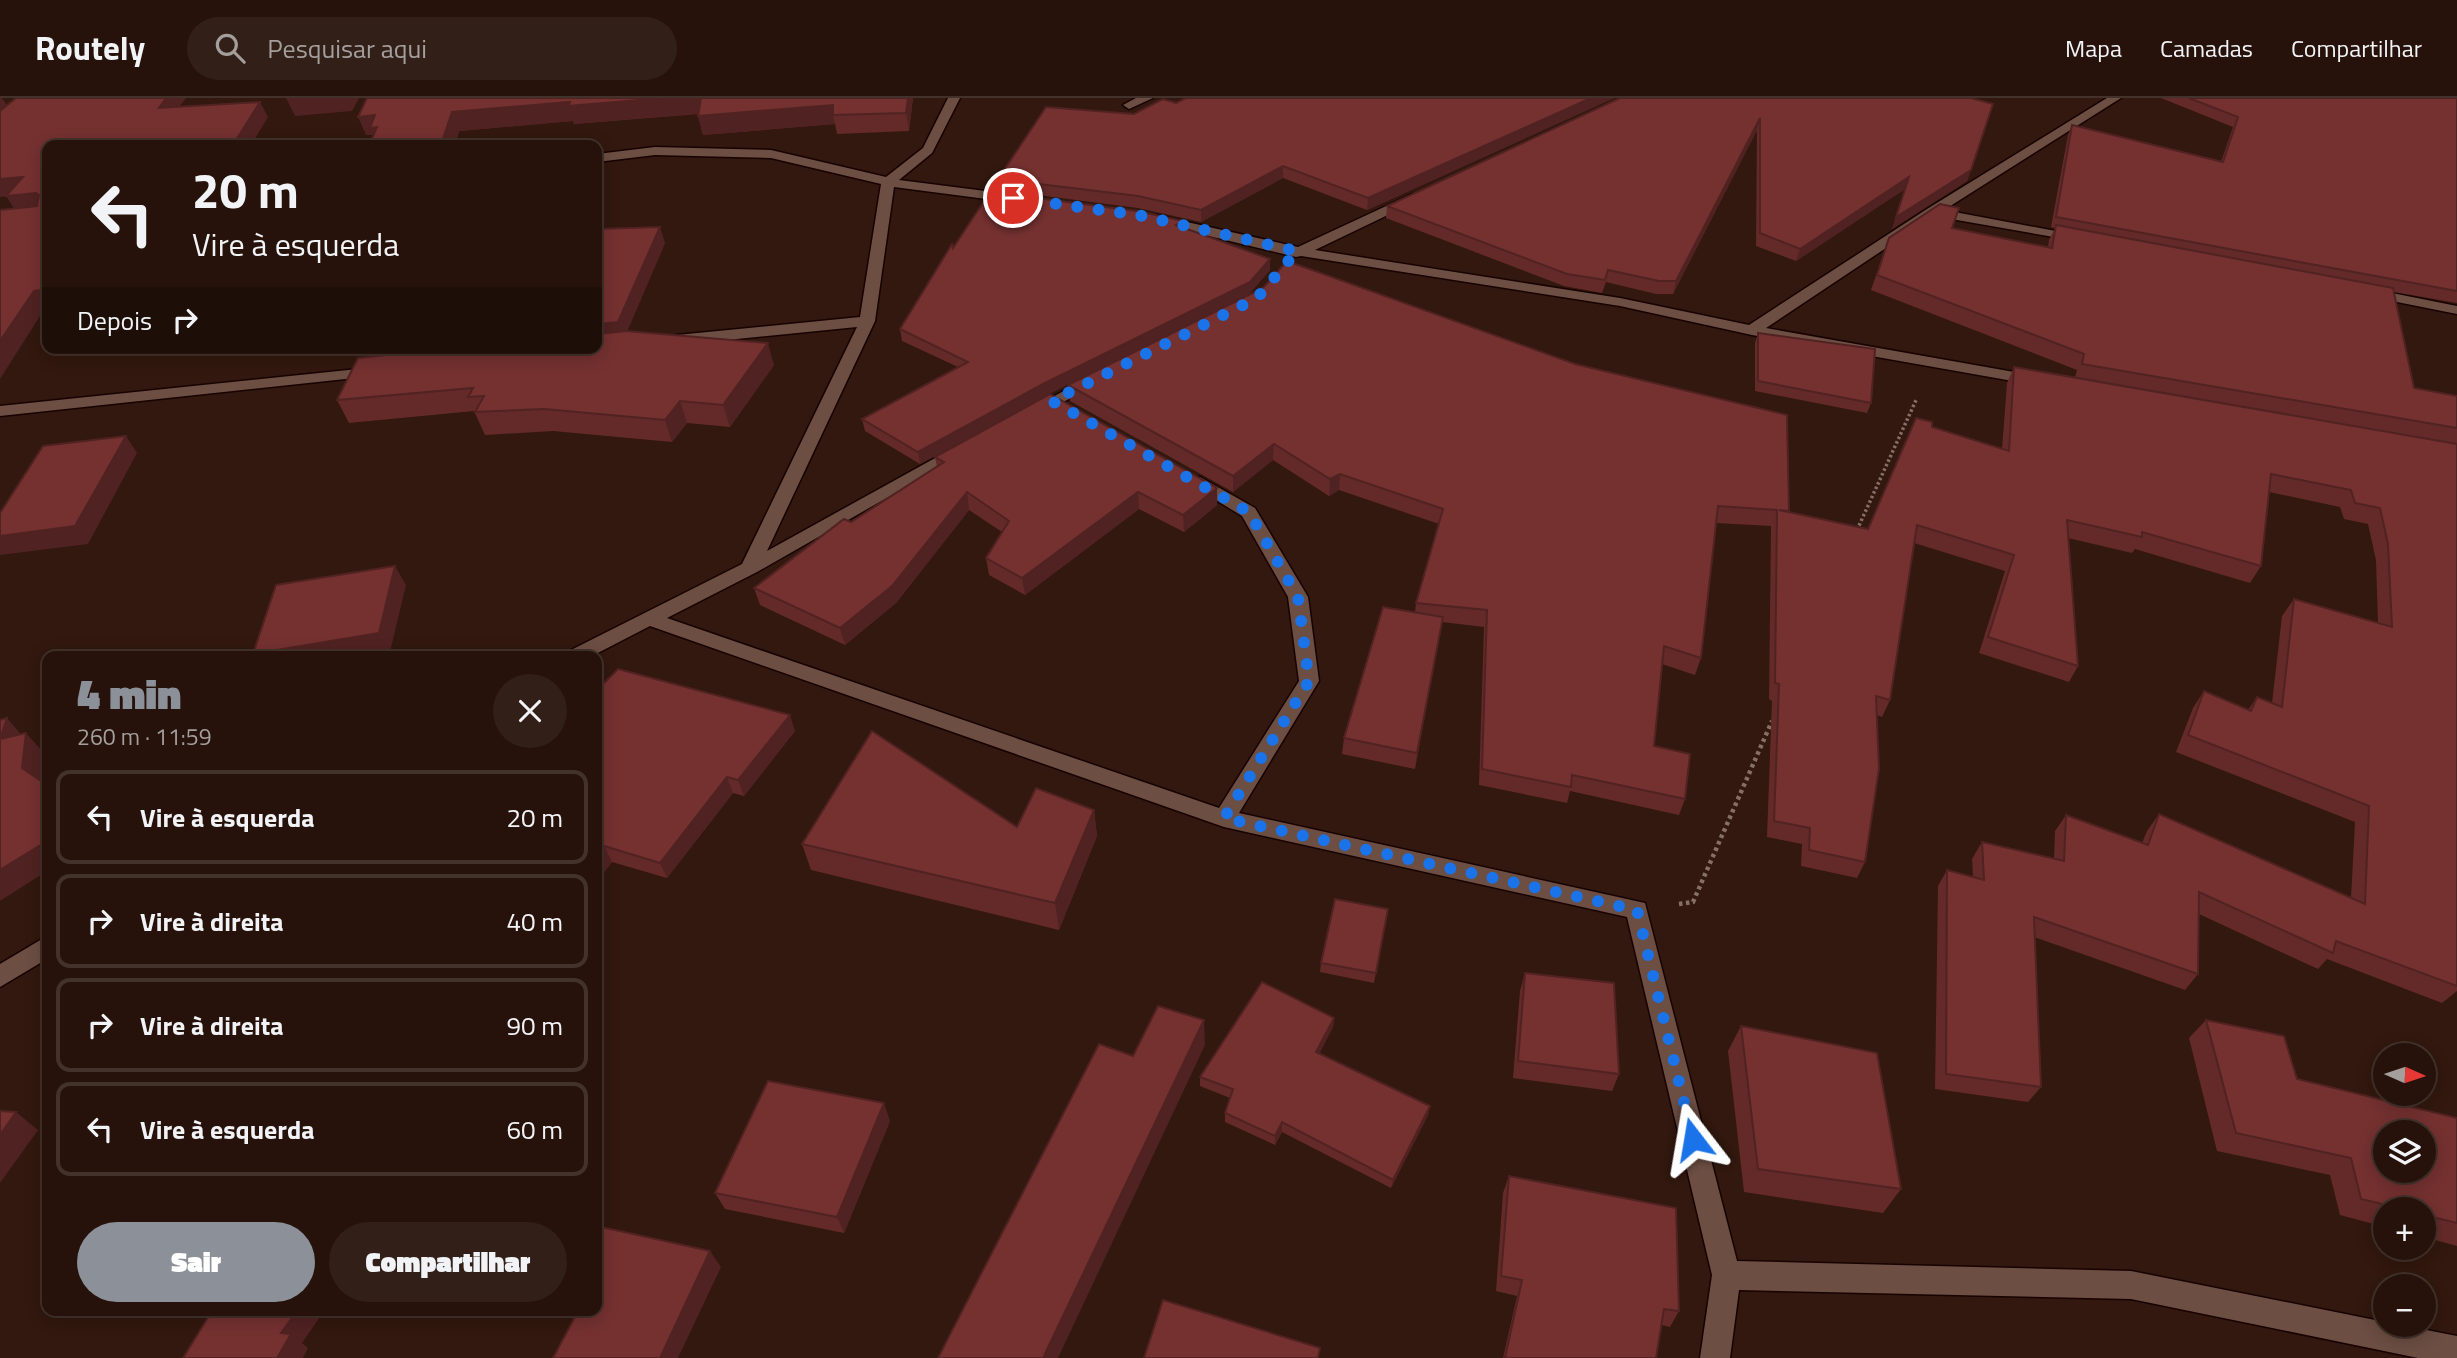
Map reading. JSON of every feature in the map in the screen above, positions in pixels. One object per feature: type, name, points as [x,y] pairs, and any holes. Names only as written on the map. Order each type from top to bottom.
[{"type":"street","points":[[750,568],[867,321],[888,182],[928,150],[954,98]]},
{"type":"street","points":[[1129,105],[1147,98]]},
{"type":"street","points":[[1752,330],[1931,212],[2115,98]]},
{"type":"street","points":[[602,157],[655,151],[771,154],[888,182],[1033,201]]},
{"type":"street","points":[[1293,256],[1433,189]]},
{"type":"street","points":[[1931,212],[2096,242]]},
{"type":"street","points":[[1138,215],[1293,256],[1620,302],[1752,330],[2057,384]]},
{"type":"street","points":[[2354,290],[2457,310]]},
{"type":"street","points":[[660,342],[867,321]]},
{"type":"street","points":[[0,411],[399,369]]},
{"type":"street","points":[[1016,421],[1113,371]]},
{"type":"street","points":[[1052,401],[1076,414]]},
{"type":"street","points":[[586,651],[750,568],[980,441]]},
{"type":"street","points":[[1180,473],[1249,512],[1298,597],[1309,681],[1224,818]]},
{"type":"street","points":[[649,619],[1224,818],[1637,910],[1726,1275],[1715,1358]]},
{"type":"street","points":[[0,977],[42,949]]},
{"type":"street","points":[[1726,1275],[2131,1285],[2457,1350]]},
{"type":"path","points":[[1846,534],[1857,531],[1933,362]]},
{"type":"path","points":[[1637,910],[1693,902],[1775,715]]},
{"type":"building","points":[[16,98],[166,98],[159,108],[260,102],[236,140],[42,140],[42,290],[34,291],[0,341],[0,210],[37,206],[39,195],[6,196],[23,177],[0,179],[0,111]]},
{"type":"building","points":[[367,98],[664,98],[568,106],[570,102],[452,112],[443,140],[371,140],[377,127],[370,128],[375,115],[358,117]]},
{"type":"building","points":[[701,98],[908,98],[906,113],[833,115],[833,105],[698,116]]},
{"type":"building","points":[[1186,98],[1591,98],[1368,198],[1283,166],[1201,210],[1138,196],[998,179],[1046,107],[1134,114],[1163,99],[1176,103]]},
{"type":"building","points":[[1620,98],[1971,98],[1993,104],[1971,170],[1896,217],[1909,177],[1800,249],[1760,233],[1760,118],[1676,281],[1659,281],[1608,270],[1605,280],[1567,274],[1387,206]]},
{"type":"building","points":[[2189,98],[2457,98],[2457,291],[2056,217],[2072,125],[2223,162],[2238,117]]},
{"type":"building","points":[[990,192],[1137,211],[1183,221],[1176,225],[1270,259],[1250,282],[1043,384],[918,452],[862,419],[968,362],[900,329],[952,244],[953,248]]},
{"type":"building","points":[[1940,204],[1959,208],[1952,228],[2052,248],[2056,225],[2393,288],[2414,388],[2457,396],[2457,428],[2082,364],[2084,354],[1877,275],[1889,238]]},
{"type":"building","points":[[660,227],[618,322],[602,324],[602,229]]},
{"type":"building","points":[[1287,261],[1575,364],[1787,415],[1789,511],[1779,510],[1868,529],[1916,418],[1932,422],[1932,427],[2009,451],[2014,367],[2457,444],[2457,986],[2336,941],[2333,953],[2199,892],[2198,974],[2034,917],[2041,1087],[1946,1074],[1947,870],[1984,880],[1982,842],[2064,861],[2066,815],[2148,845],[2159,814],[2365,904],[2369,806],[2188,735],[2204,691],[2251,711],[2257,697],[2282,707],[2294,599],[2392,627],[2388,544],[2380,508],[2355,503],[2351,490],[2271,474],[2261,566],[2142,532],[2142,537],[2067,520],[2078,666],[1988,637],[2014,555],[1917,525],[1890,700],[1876,696],[1879,769],[1865,862],[1809,850],[1810,828],[1774,821],[1779,684],[1775,683],[1777,510],[1718,506],[1701,658],[1664,646],[1654,746],[1690,754],[1685,799],[1572,775],[1571,787],[1482,769],[1487,610],[1416,603],[1443,509],[1340,474],[1330,479],[1274,444],[1233,476],[1068,385],[1263,288]]},
{"type":"building","points":[[626,331],[768,343],[723,405],[680,401],[665,420],[544,409],[475,412],[484,396],[468,397],[473,388],[337,400],[358,358],[397,354],[602,354],[602,333]]},
{"type":"building","points":[[1758,333],[1875,349],[1871,403],[1758,381]]},
{"type":"building","points":[[1050,394],[1217,488],[1183,515],[1138,492],[1022,578],[986,558],[1009,521],[967,492],[892,586],[840,628],[754,588],[844,519],[851,522],[944,462],[935,457]]},
{"type":"building","points":[[126,436],[75,526],[0,536],[0,513],[43,446]]},
{"type":"building","points":[[395,566],[379,633],[271,651],[254,651],[276,585]]},
{"type":"building","points":[[1383,607],[1443,617],[1417,753],[1344,738]]},
{"type":"building","points":[[618,669],[790,715],[738,780],[727,777],[660,863],[604,846],[602,849],[602,682]]},
{"type":"building","points":[[7,718],[0,739],[0,720]]},
{"type":"building","points":[[872,731],[1017,827],[1036,788],[1094,810],[1055,903],[802,844]]},
{"type":"building","points":[[26,733],[22,768],[42,782],[42,844],[0,870],[0,739]]},
{"type":"building","points":[[1335,899],[1388,909],[1376,973],[1321,963]]},
{"type":"building","points":[[1525,973],[1614,983],[1619,1074],[1518,1061]]},
{"type":"building","points":[[1262,982],[1334,1018],[1316,1052],[1430,1106],[1393,1180],[1282,1122],[1275,1136],[1225,1113],[1233,1089],[1200,1077]]},
{"type":"building","points":[[1158,1006],[1204,1020],[1043,1358],[938,1358],[1099,1044],[1133,1056]]},
{"type":"building","points":[[2206,1020],[2284,1036],[2297,1079],[2373,1098],[2373,1106],[2408,1106],[2457,1118],[2457,1223],[2436,1218],[2436,1197],[2373,1197],[2373,1202],[2361,1199],[2351,1158],[2236,1133]]},
{"type":"building","points":[[1741,1026],[1877,1053],[1901,1189],[1758,1169]]},
{"type":"building","points":[[768,1081],[884,1103],[837,1217],[715,1193]]},
{"type":"building","points":[[0,1111],[16,1112],[0,1135]]},
{"type":"building","points":[[1509,1176],[1676,1208],[1679,1311],[1664,1309],[1656,1358],[1505,1358],[1522,1280],[1501,1276]]},
{"type":"building","points":[[602,1227],[710,1251],[660,1358],[553,1358],[575,1316],[602,1316]]},
{"type":"building","points":[[1163,1300],[1320,1348],[1318,1358],[1144,1358]]},
{"type":"building","points":[[209,1316],[293,1316],[281,1333],[291,1334],[277,1358],[183,1358]]},
{"type":"route","points":[[1013,198],[1138,215],[1297,251],[1257,298],[1052,401],[1249,512],[1298,597],[1309,681],[1224,818],[1637,910],[1693,1139]]}]
